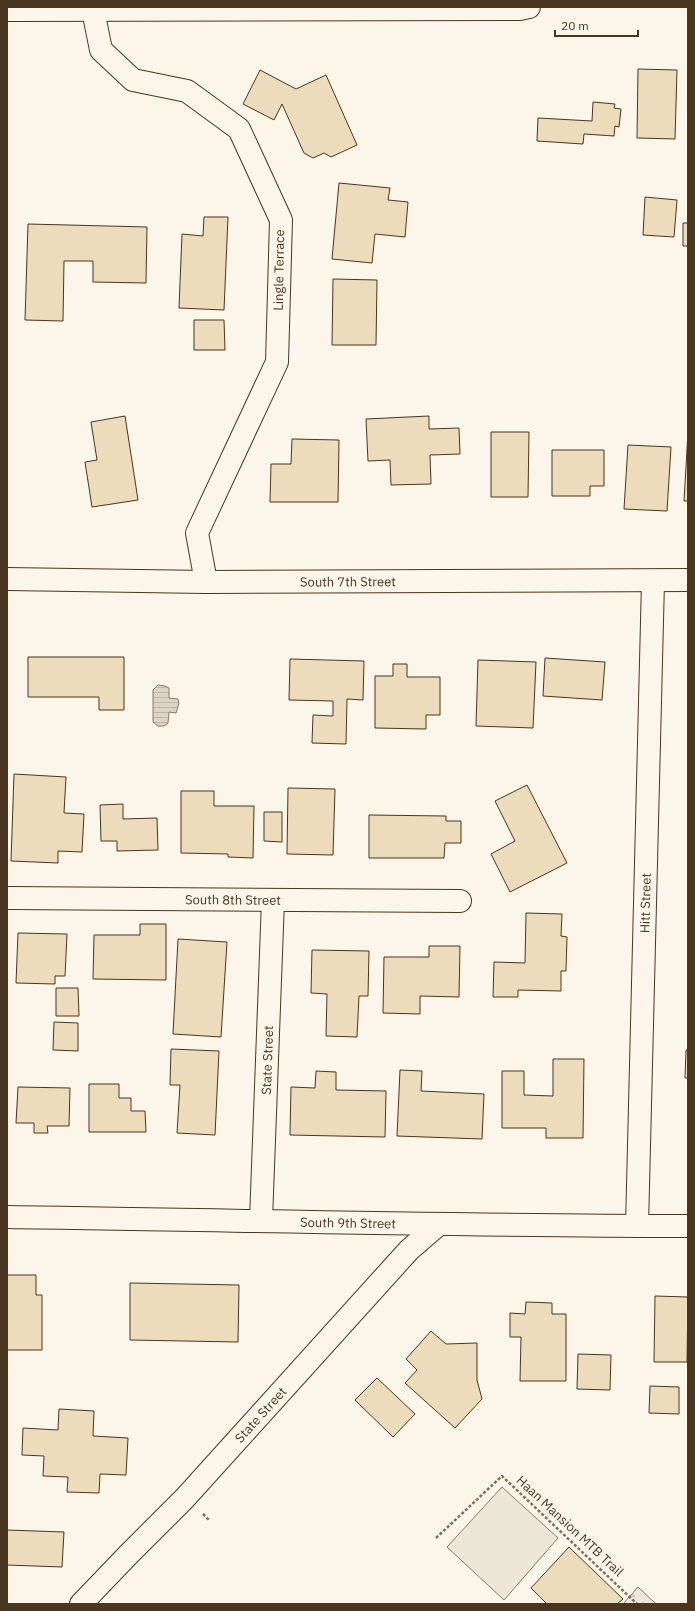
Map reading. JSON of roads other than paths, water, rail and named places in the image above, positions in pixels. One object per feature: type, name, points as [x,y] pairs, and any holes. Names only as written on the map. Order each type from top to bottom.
[{"type":"street","points":[[7,10],[520,9],[530,7]]},
{"type":"street","name":"Lingle Terrace","points":[[93,10],[101,50],[133,80],[187,91],[239,129],[281,220],[277,362],[197,533],[206,582]]},
{"type":"street","name":"South 7th Street","points":[[7,579],[206,582],[688,580]]},
{"type":"street","name":"Hitt Street","points":[[637,1226],[654,581]]},
{"type":"street","name":"South 8th Street","points":[[7,898],[460,901]]},
{"type":"street","name":"State Street","points":[[261,1220],[273,900]]},
{"type":"street","name":"South 9th Street","points":[[7,1217],[261,1220],[438,1225],[688,1226]]},
{"type":"street","name":"State Street","points":[[81,1604],[185,1498],[409,1250],[438,1225]]}]
